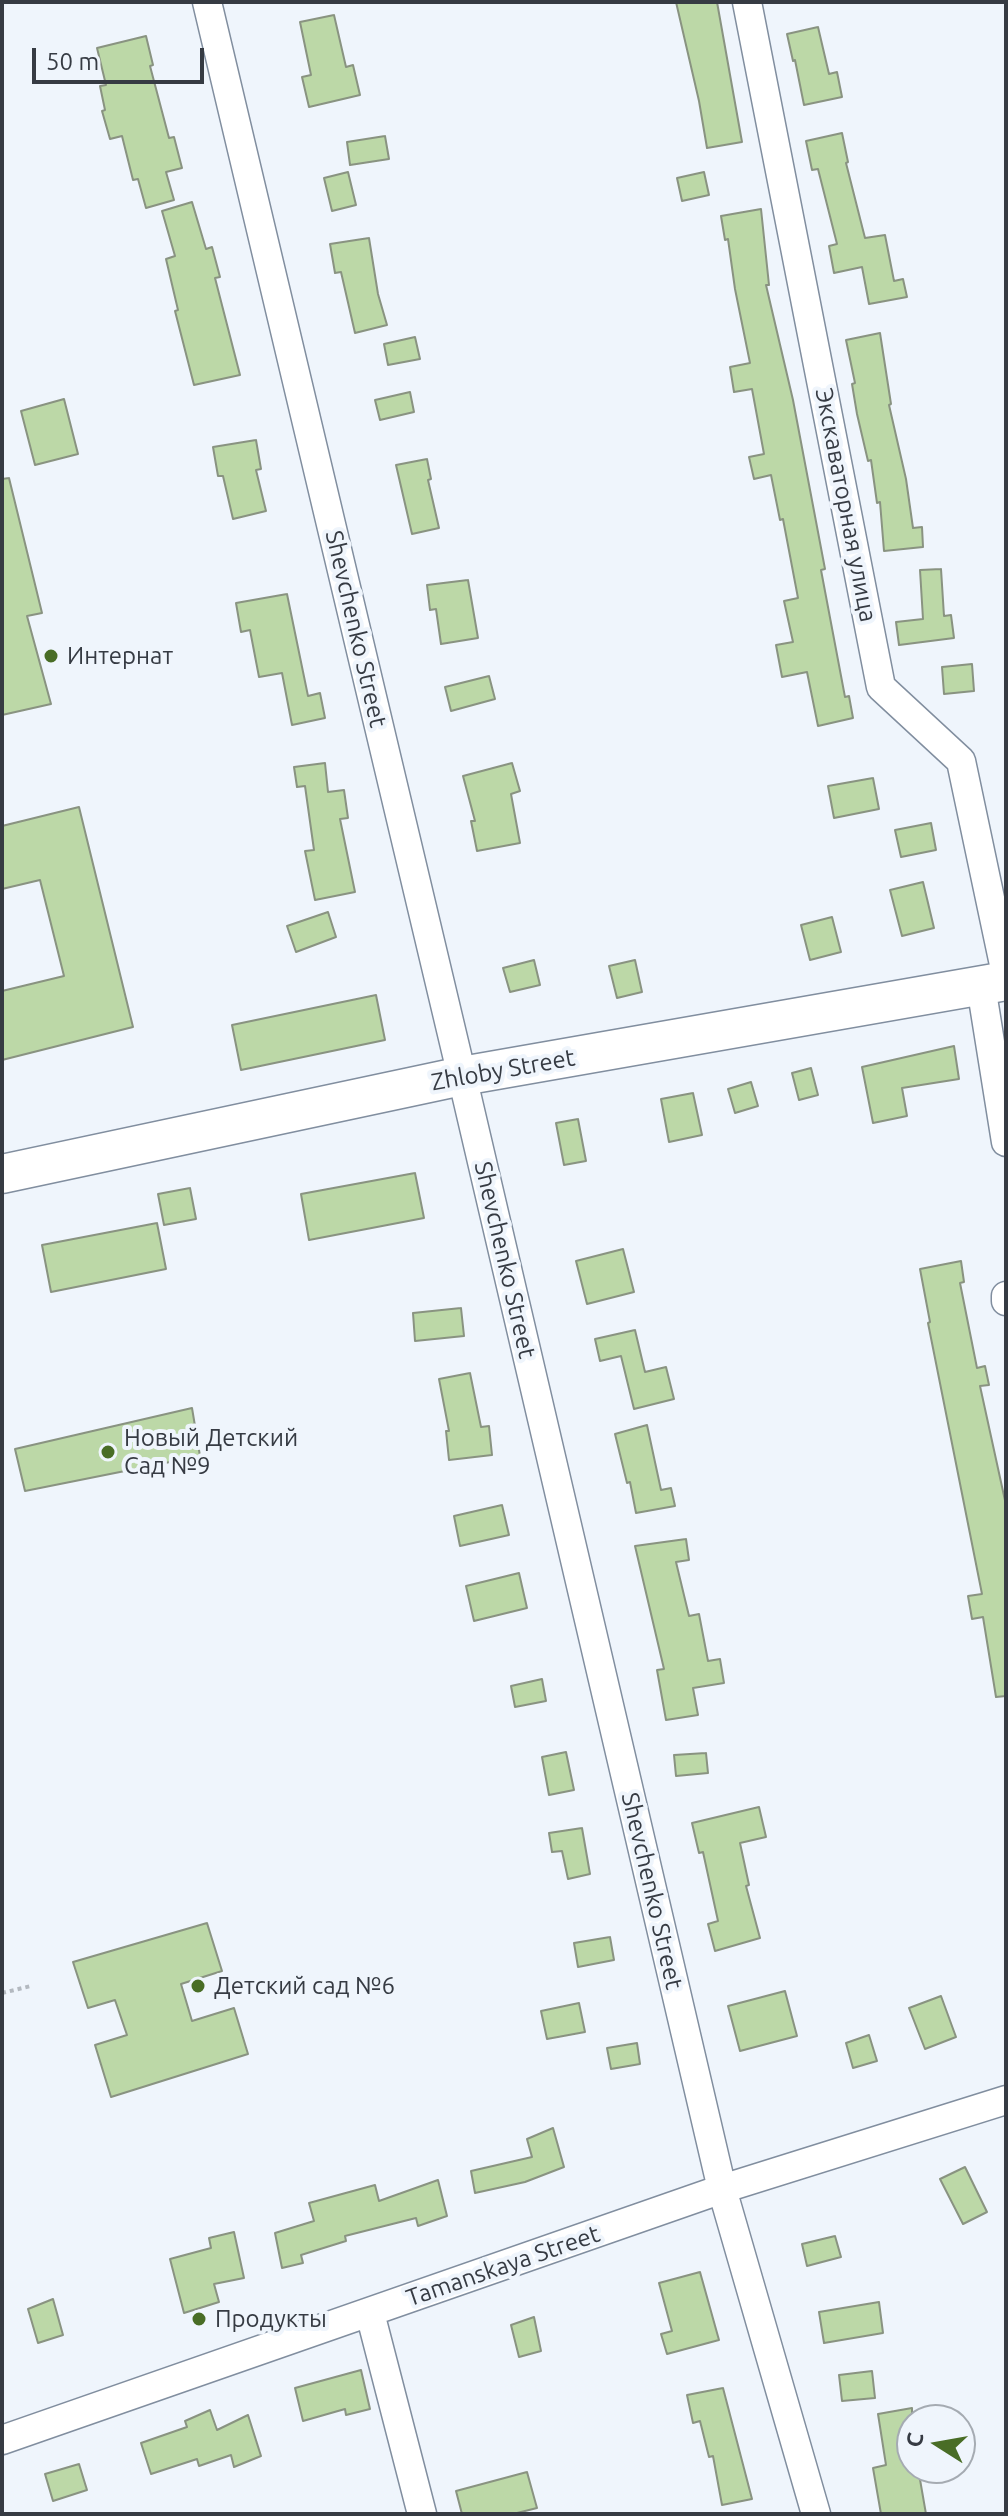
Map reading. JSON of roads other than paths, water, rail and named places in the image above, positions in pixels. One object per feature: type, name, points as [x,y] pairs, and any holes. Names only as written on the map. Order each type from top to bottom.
[{"type":"street","name":"Shevchenko Street","points":[[207,2],[722,2189],[816,2514]]},
{"type":"street","name":"Экскаваторная улица","points":[[747,2],[881,687],[961,761],[998,980],[1006,1142]]},
{"type":"street","name":"Zhloby Street","points":[[2,1174],[462,1076],[998,980]]},
{"type":"street","name":"Tamanskaya Street","points":[[2,2440],[722,2189],[1006,2100]]},
{"type":"street","points":[[370,2313],[422,2514]]},
{"type":"place","name":"Интернат","points":[[51,656]]},
{"type":"place","name":"Новый Детский Сад №9","points":[[108,1452]]},
{"type":"place","name":"Детский сад №6","points":[[198,1986]]},
{"type":"place","name":"Продукты","points":[[199,2319]]}]
